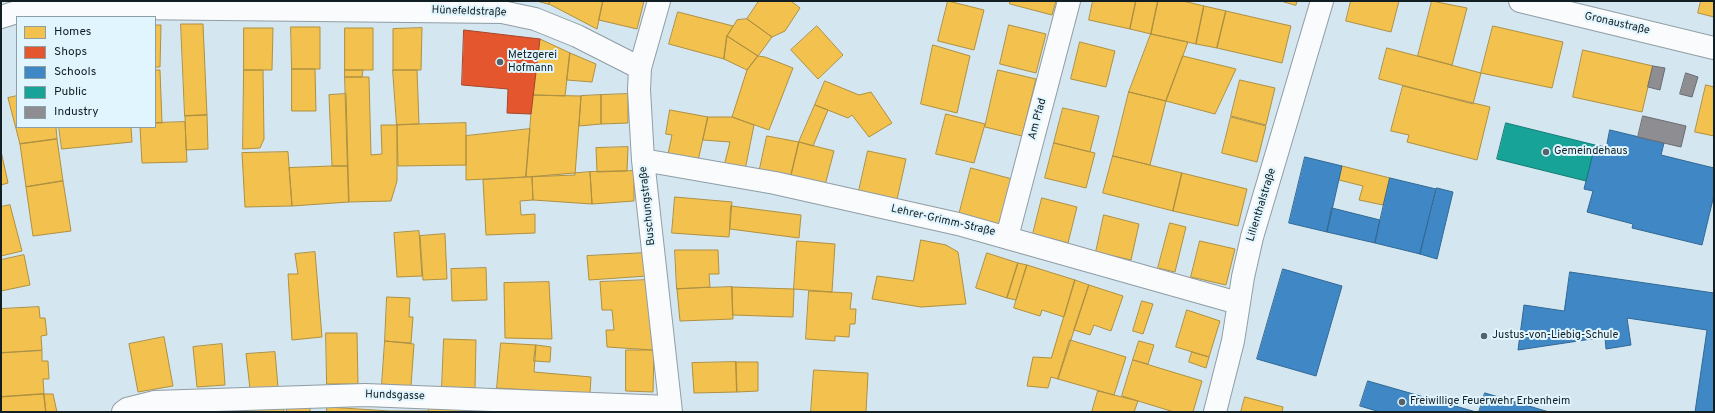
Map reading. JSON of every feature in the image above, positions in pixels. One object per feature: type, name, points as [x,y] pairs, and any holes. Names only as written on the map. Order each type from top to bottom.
[{"type":"street","name":"Buschungstraße","points":[[659,1],[640,68],[643,160],[670,410]]},
{"type":"street","name":"Am Pfad","points":[[1007,237],[1069,1]]},
{"type":"street","name":"Lilienthalstraße","points":[[1214,412],[1233,342],[1238,303],[1252,237],[1322,1]]},
{"type":"street","name":"Gronaustraße","points":[[1520,1],[1714,48]]},
{"type":"street","name":"Hünefeldstraße","points":[[1,17],[33,4],[502,12],[535,19],[576,36],[640,68]]},
{"type":"street","name":"Lehrer-Grimm-Straße","points":[[643,160],[775,183],[1007,237],[1238,303]]},
{"type":"street","name":"Hundsgasse","points":[[123,412],[127,409],[155,402],[365,395],[670,410]]},
{"type":"building: Homes","points":[[537,1],[550,1],[549,4]]},
{"type":"building: Homes","points":[[550,1],[603,1],[597,29],[549,4]]},
{"type":"building: Homes","points":[[603,1],[644,1],[637,29],[599,20]]},
{"type":"building: Homes","points":[[759,1],[791,1],[800,8],[785,31],[772,37],[747,19]]},
{"type":"building: Homes","points":[[948,1],[984,10],[974,50],[938,41]]},
{"type":"building: Homes","points":[[1010,1],[1056,1],[1052,15],[1010,4]]},
{"type":"building: Homes","points":[[1093,1],[1136,1],[1130,29],[1089,20]]},
{"type":"building: Homes","points":[[1136,1],[1158,1],[1151,34],[1130,29]]},
{"type":"building: Homes","points":[[1158,1],[1183,1],[1204,6],[1196,44],[1151,34]]},
{"type":"building: Homes","points":[[1281,1],[1297,1],[1296,5]]},
{"type":"building: Homes","points":[[1351,1],[1399,1],[1391,32],[1346,21]]},
{"type":"building: Homes","points":[[1432,1],[1467,8],[1452,65],[1418,56]]},
{"type":"building: Homes","points":[[1701,1],[1714,1],[1714,17],[1698,13]]},
{"type":"building: Homes","points":[[1204,6],[1226,11],[1217,48],[1196,44]]},
{"type":"building: Homes","points":[[1226,11],[1291,26],[1282,63],[1217,48]]},
{"type":"building: Homes","points":[[678,12],[733,26],[727,36],[724,59],[669,44]]},
{"type":"building: Homes","points":[[747,19],[772,37],[758,56],[727,36],[737,20]]},
{"type":"building: Homes","points":[[181,24],[203,24],[207,115],[185,116]]},
{"type":"building: Homes","points":[[156,25],[161,25],[160,67],[156,67]]},
{"type":"building: Homes","points":[[1009,25],[1046,34],[1036,73],[1000,64]]},
{"type":"building: Homes","points":[[817,26],[843,55],[818,79],[791,50]]},
{"type":"building: Homes","points":[[1493,26],[1563,42],[1552,88],[1481,73]]},
{"type":"building: Homes","points":[[291,27],[320,27],[320,69],[292,69]]},
{"type":"building: Homes","points":[[244,28],[273,28],[272,70],[244,70]]},
{"type":"building: Homes","points":[[345,28],[373,28],[373,70],[345,70]]},
{"type":"building: Homes","points":[[422,28],[421,70],[393,70],[393,29]]},
{"type":"building: Homes","points":[[1151,34],[1188,42],[1166,101],[1129,92]]},
{"type":"building: Homes","points":[[727,36],[758,56],[747,70],[724,59]]},
{"type":"building: Homes","points":[[540,39],[570,53],[565,96],[533,95]]},
{"type":"building: Homes","points":[[1080,42],[1115,51],[1106,87],[1071,79]]},
{"type":"building: Homes","points":[[933,45],[970,56],[957,113],[921,104]]},
{"type":"building: Homes","points":[[1387,48],[1481,73],[1473,104],[1379,79]]},
{"type":"building: Homes","points":[[1583,50],[1653,66],[1642,112],[1573,97]]},
{"type":"building: Homes","points":[[570,53],[596,64],[592,82],[567,80]]},
{"type":"building: Homes","points":[[758,56],[765,57],[793,68],[769,130],[732,117],[747,70]]},
{"type":"building: Homes","points":[[1183,56],[1236,69],[1215,114],[1166,101]]},
{"type":"building: Homes","points":[[292,69],[315,69],[316,111],[292,111]]},
{"type":"building: Homes","points":[[156,70],[160,70],[162,123],[156,123]]},
{"type":"building: Homes","points":[[244,70],[263,70],[264,139],[260,148],[243,149]]},
{"type":"building: Homes","points":[[345,70],[363,70],[362,77],[345,77]]},
{"type":"building: Homes","points":[[393,70],[417,70],[419,124],[397,125]]},
{"type":"building: Homes","points":[[998,70],[1036,79],[1022,136],[985,127]]},
{"type":"building: Homes","points":[[345,77],[369,77],[371,155],[382,154],[381,125],[397,125],[397,181],[391,201],[349,202]]},
{"type":"building: Homes","points":[[1240,80],[1275,88],[1266,125],[1231,116]]},
{"type":"building: Homes","points":[[825,81],[859,95],[871,92],[892,123],[869,137],[852,115],[848,118],[815,105]]},
{"type":"building: Homes","points":[[1706,85],[1714,87],[1714,136],[1695,132]]},
{"type":"building: Homes","points":[[1403,86],[1490,107],[1477,160],[1407,142],[1409,135],[1391,131]]},
{"type":"building: Homes","points":[[1129,92],[1166,101],[1150,165],[1113,156]]},
{"type":"building: Homes","points":[[346,94],[348,166],[332,166],[329,95]]},
{"type":"building: Homes","points":[[628,94],[628,123],[601,124],[601,95]]},
{"type":"building: Homes","points":[[533,95],[581,96],[575,175],[526,177]]},
{"type":"building: Homes","points":[[601,95],[601,124],[579,126],[581,96]]},
{"type":"building: Homes","points":[[16,96],[16,128],[56,128],[57,139],[20,144],[8,98]]},
{"type":"building: Homes","points":[[815,105],[828,110],[813,146],[799,142]]},
{"type":"building: Homes","points":[[1063,108],[1099,116],[1090,152],[1054,143]]},
{"type":"building: Homes","points":[[670,110],[708,117],[697,165],[667,159],[672,135],[666,134]]},
{"type":"building: Homes","points":[[946,114],[985,124],[974,163],[936,154]]},
{"type":"building: Homes","points":[[207,115],[208,149],[186,150],[185,116]]},
{"type":"building: Homes","points":[[708,117],[732,117],[754,125],[745,170],[724,166],[730,142],[703,140]]},
{"type":"building: Homes","points":[[1231,117],[1266,126],[1257,162],[1222,153]]},
{"type":"building: Homes","points":[[185,122],[187,162],[142,163],[140,128],[156,128],[156,123]]},
{"type":"building: Homes","points":[[466,123],[466,165],[398,166],[397,125]]},
{"type":"building: Homes","points":[[59,128],[131,128],[132,142],[62,149]]},
{"type":"building: Homes","points":[[530,129],[526,177],[466,180],[466,136]]},
{"type":"building: Homes","points":[[767,136],[799,142],[790,180],[759,173]]},
{"type":"building: Homes","points":[[57,139],[63,181],[26,187],[20,144]]},
{"type":"building: Homes","points":[[799,142],[834,151],[824,189],[790,180]]},
{"type":"building: Homes","points":[[1054,143],[1095,153],[1086,188],[1045,178]]},
{"type":"building: Homes","points":[[628,147],[627,171],[597,172],[596,148]]},
{"type":"building: Homes","points":[[1,151],[8,183],[1,185]]},
{"type":"building: Homes","points":[[868,151],[906,159],[896,204],[858,195]]},
{"type":"building: Homes","points":[[288,152],[292,206],[245,207],[242,153]]},
{"type":"building: Homes","points":[[1113,156],[1182,173],[1173,211],[1103,193]]},
{"type":"building: Homes","points":[[348,166],[349,202],[292,206],[289,168]]},
{"type":"building: Homes","points":[[1342,166],[1390,178],[1383,205],[1359,200],[1363,186],[1339,180]]},
{"type":"building: Homes","points":[[971,168],[1012,179],[999,226],[959,215]]},
{"type":"building: Homes","points":[[634,171],[634,201],[592,204],[590,172]]},
{"type":"building: Homes","points":[[590,172],[592,204],[533,200],[532,177]]},
{"type":"building: Homes","points":[[1182,173],[1247,189],[1238,226],[1173,211]]},
{"type":"building: Homes","points":[[532,177],[533,200],[520,201],[521,215],[535,214],[535,233],[486,235],[483,180]]},
{"type":"building: Homes","points":[[63,181],[71,231],[33,236],[26,187]]},
{"type":"building: Homes","points":[[675,197],[732,202],[729,237],[672,233]]},
{"type":"building: Homes","points":[[1042,198],[1077,207],[1068,243],[1033,234]]},
{"type":"building: Homes","points":[[10,205],[22,251],[1,256],[1,207]]},
{"type":"building: Homes","points":[[731,206],[801,215],[799,238],[730,229]]},
{"type":"building: Homes","points":[[1104,215],[1139,224],[1131,260],[1096,252]]},
{"type":"building: Homes","points":[[1170,223],[1186,227],[1175,272],[1158,268]]},
{"type":"building: Homes","points":[[419,231],[422,276],[397,277],[394,233]]},
{"type":"building: Homes","points":[[445,234],[447,279],[423,280],[420,236]]},
{"type":"building: Homes","points":[[921,240],[946,245],[958,252],[966,304],[921,307],[872,299],[877,276],[913,281]]},
{"type":"building: Homes","points":[[797,241],[835,244],[832,292],[794,289]]},
{"type":"building: Homes","points":[[1200,241],[1235,249],[1226,285],[1191,277]]},
{"type":"building: Homes","points":[[675,250],[718,250],[719,274],[709,274],[710,287],[677,289]]},
{"type":"building: Homes","points":[[315,252],[322,337],[292,340],[288,274],[298,274],[295,254]]},
{"type":"building: Homes","points":[[646,253],[647,276],[589,280],[587,256]]},
{"type":"building: Homes","points":[[987,253],[1018,263],[1007,298],[976,288]]},
{"type":"building: Homes","points":[[24,255],[30,285],[1,291],[1,260]]},
{"type":"building: Homes","points":[[1018,263],[1027,265],[1016,300],[1007,298]]},
{"type":"building: Homes","points":[[1027,265],[1075,280],[1064,317],[1042,310],[1040,316],[1014,308]]},
{"type":"building: Homes","points":[[486,268],[487,300],[452,301],[451,269]]},
{"type":"building: Homes","points":[[648,280],[654,350],[607,347],[606,330],[614,330],[612,310],[602,310],[600,282]]},
{"type":"building: Homes","points":[[1075,280],[1089,285],[1058,379],[1051,377],[1048,388],[1027,386],[1033,357],[1051,358]]},
{"type":"building: Homes","points":[[549,282],[552,339],[505,338],[504,283]]},
{"type":"building: Homes","points":[[1089,285],[1123,296],[1111,331],[1094,325],[1090,335],[1074,330]]},
{"type":"building: Homes","points":[[732,287],[733,319],[680,321],[677,289]]},
{"type":"building: Homes","points":[[732,287],[794,289],[793,317],[733,315]]},
{"type":"building: Homes","points":[[809,291],[852,293],[850,309],[856,309],[855,324],[850,324],[849,337],[835,336],[835,341],[806,339]]},
{"type":"building: Homes","points":[[387,297],[410,298],[409,317],[413,317],[411,343],[385,341]]},
{"type":"building: Homes","points":[[1142,301],[1153,304],[1143,334],[1133,331]]},
{"type":"building: Homes","points":[[39,307],[40,318],[45,318],[47,335],[41,336],[42,350],[1,353],[1,309]]},
{"type":"building: Homes","points":[[1187,310],[1220,321],[1209,357],[1176,347]]},
{"type":"building: Homes","points":[[326,333],[357,333],[358,384],[327,384]]},
{"type":"building: Homes","points":[[164,337],[173,386],[138,392],[129,344]]},
{"type":"building: Homes","points":[[444,339],[476,340],[475,388],[442,387]]},
{"type":"building: Homes","points":[[1070,340],[1126,357],[1114,395],[1058,379]]},
{"type":"building: Homes","points":[[385,341],[414,344],[411,386],[382,384]]},
{"type":"building: Homes","points":[[1139,341],[1154,345],[1148,364],[1133,360]]},
{"type":"building: Homes","points":[[501,343],[536,345],[534,372],[591,377],[590,394],[497,388]]},
{"type":"building: Homes","points":[[222,344],[225,385],[197,387],[193,347]]},
{"type":"building: Homes","points":[[536,345],[551,347],[550,362],[534,361]]},
{"type":"building: Homes","points":[[626,350],[654,350],[653,392],[626,391]]},
{"type":"building: Homes","points":[[42,351],[42,361],[48,361],[49,379],[43,379],[44,394],[1,397],[1,353]]},
{"type":"building: Homes","points":[[275,352],[278,387],[250,389],[246,354]]},
{"type":"building: Homes","points":[[1192,352],[1209,357],[1206,368],[1189,362]]},
{"type":"building: Homes","points":[[1133,360],[1202,381],[1193,412],[1174,412],[1122,396]]},
{"type":"building: Homes","points":[[736,362],[737,392],[694,393],[692,363]]},
{"type":"building: Homes","points":[[736,362],[758,362],[758,391],[737,392]]},
{"type":"building: Homes","points":[[814,370],[868,373],[866,412],[811,412]]},
{"type":"building: Homes","points":[[1098,391],[1138,401],[1134,412],[1092,412]]},
{"type":"building: Homes","points":[[44,394],[46,412],[1,412],[1,397]]},
{"type":"building: Homes","points":[[44,394],[53,394],[57,412],[46,412]]},
{"type":"building: Homes","points":[[1245,397],[1283,407],[1282,412],[1241,412]]},
{"type":"building: Homes","points":[[287,406],[310,406],[310,412],[287,412]]},
{"type":"building: Homes","points":[[283,407],[284,412],[228,412],[227,408]]},
{"type":"building: Homes","points":[[327,407],[390,411],[390,412],[327,412]]},
{"type":"building: Homes","points":[[225,408],[225,412],[202,412],[202,409]]},
{"type":"building: Homes","points":[[429,408],[462,408],[462,412],[429,412]]},
{"type":"building: Homes","points":[[428,411],[428,412],[390,412]]},
{"type":"building: Shops","name":"Metzgerei Hofmann","points":[[464,30],[540,39],[531,114],[507,113],[508,89],[462,85]]},
{"type":"building: Schools","points":[[1610,130],[1664,143],[1661,155],[1714,168],[1714,195],[1702,245],[1632,228],[1633,224],[1587,212],[1593,191],[1584,189],[1595,145],[1606,147]]},
{"type":"building: Schools","points":[[1305,157],[1342,166],[1327,232],[1289,223]]},
{"type":"building: Schools","points":[[1390,178],[1436,189],[1420,254],[1375,243]]},
{"type":"building: Schools","points":[[1437,188],[1453,192],[1437,259],[1420,254]]},
{"type":"building: Schools","points":[[1332,208],[1380,220],[1375,243],[1327,232]]},
{"type":"building: Schools","points":[[1283,269],[1342,286],[1316,376],[1257,359]]},
{"type":"building: Schools","points":[[1570,272],[1714,293],[1714,412],[1695,412],[1707,330],[1627,318],[1631,345],[1606,349],[1605,337],[1518,350],[1524,305],[1564,311]]},
{"type":"building: Schools","points":[[1368,381],[1476,412],[1380,412],[1360,406]]},
{"type":"building: Schools","points":[[1485,393],[1549,412],[1479,412]]},
{"type":"building: Public","name":"Gemeindehaus","points":[[1506,123],[1595,145],[1586,181],[1497,159]]},
{"type":"building: Industry","points":[[1653,66],[1665,68],[1660,90],[1648,87]]},
{"type":"building: Industry","points":[[1686,73],[1698,77],[1692,97],[1680,94]]},
{"type":"building: Industry","points":[[1643,116],[1686,126],[1681,147],[1638,137]]},
{"type":"place","name":"Metzgerei Hofmann","points":[[500,62]]},
{"type":"place","name":"Gemeindehaus","points":[[1546,152]]},
{"type":"place","name":"Justus-von-Liebig-Schule","points":[[1484,336]]},
{"type":"place","name":"Freiwillige Feuerwehr Erbenheim","points":[[1402,402]]}]
